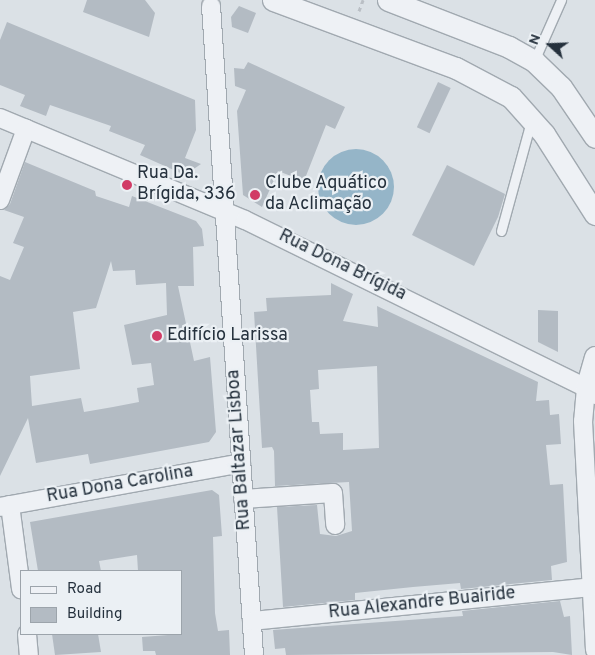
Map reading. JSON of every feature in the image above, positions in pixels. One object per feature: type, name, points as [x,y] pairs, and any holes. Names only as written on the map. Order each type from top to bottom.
[{"type":"street","points":[[273,0],[484,80],[511,97],[531,118],[595,214]]},
{"type":"street","points":[[388,0],[509,47],[534,61],[561,87],[595,137]]},
{"type":"street","name":"Rua Baltazar Lisboa","points":[[211,6],[254,655]]},
{"type":"street","name":"Rua Dona Brígida","points":[[0,118],[224,210],[590,390]]},
{"type":"street","points":[[0,200],[26,129]]},
{"type":"street","points":[[595,357],[583,421],[595,650]]},
{"type":"street","name":"Rua Dona Carolina","points":[[5,506],[241,463]]},
{"type":"street","points":[[243,499],[333,493],[335,525]]},
{"type":"street","points":[[5,506],[20,584]]},
{"type":"street","name":"Rua Alexandre Buairide","points":[[252,621],[592,587]]},
{"type":"street","points":[[27,635],[30,655]]},
{"type":"lane","points":[[534,61],[561,0]]},
{"type":"lane","points":[[500,232],[531,118]]},
{"type":"water","points":[[356,149],[371,152],[383,160],[391,172],[394,187],[391,202],[383,214],[371,222],[356,225],[341,222],[329,214],[321,202],[318,187],[321,172],[329,160],[341,152]]},
{"type":"building","points":[[87,0],[145,0],[155,13],[149,37],[83,12]]},
{"type":"building","points":[[239,6],[256,13],[248,33],[232,27],[231,17]]},
{"type":"building","points":[[7,22],[195,100],[196,130],[185,158],[201,164],[185,175],[140,155],[145,145],[109,131],[111,126],[50,105],[46,116],[20,106],[25,95],[0,85],[0,40]]},
{"type":"building","points":[[248,62],[345,107],[335,129],[326,125],[304,181],[278,171],[262,207],[243,195],[237,111],[246,90],[235,86],[234,68],[244,69]]},
{"type":"building","points":[[438,82],[451,88],[430,133],[417,127]]},
{"type":"building","points":[[25,162],[95,191],[96,196],[129,207],[132,196],[196,221],[202,229],[204,246],[193,247],[194,286],[178,286],[194,361],[210,357],[216,432],[209,442],[90,464],[88,454],[36,463],[28,418],[0,476],[0,276],[10,280],[24,247],[13,243],[24,217],[4,210],[10,204]],"holes":[[[111,261],[113,271],[135,270],[136,285],[166,283],[167,315],[124,325],[132,365],[151,363],[154,385],[137,388],[139,402],[84,412],[81,398],[32,406],[30,376],[80,369],[73,312],[96,308]]]},
{"type":"building","points":[[447,165],[505,194],[498,217],[474,266],[412,235]]},
{"type":"building","points":[[331,283],[353,294],[343,321],[378,327],[377,306],[538,382],[536,401],[549,400],[550,415],[559,414],[561,444],[546,445],[550,485],[563,484],[567,562],[551,566],[552,580],[461,589],[460,583],[413,587],[355,593],[355,600],[283,607],[277,507],[317,505],[320,534],[336,536],[352,531],[349,482],[275,486],[274,451],[272,447],[262,448],[254,312],[267,311],[266,298],[331,295]],"holes":[[[377,366],[379,448],[343,450],[343,433],[320,434],[319,422],[312,422],[310,390],[319,389],[318,370]]]},
{"type":"building","points":[[538,310],[558,311],[558,352],[538,342]]},
{"type":"building","points":[[212,490],[219,495],[222,536],[213,537],[215,613],[218,631],[229,630],[230,655],[156,655],[155,651],[143,651],[142,637],[182,635],[182,570],[138,570],[137,555],[99,561],[101,570],[38,570],[30,522]]},
{"type":"building","points":[[560,601],[564,617],[570,616],[572,655],[553,652],[286,655],[285,648],[275,649],[273,630],[463,616],[462,611]]},
{"type":"building","points":[[52,635],[98,635],[101,652],[55,655]]},
{"type":"place","name":"Rua Da. Brígida, 336","points":[[127,185]]},
{"type":"place","name":"Clube Aquático da Aclimação","points":[[255,195]]},
{"type":"place","name":"Edifício Larissa","points":[[157,336]]}]
